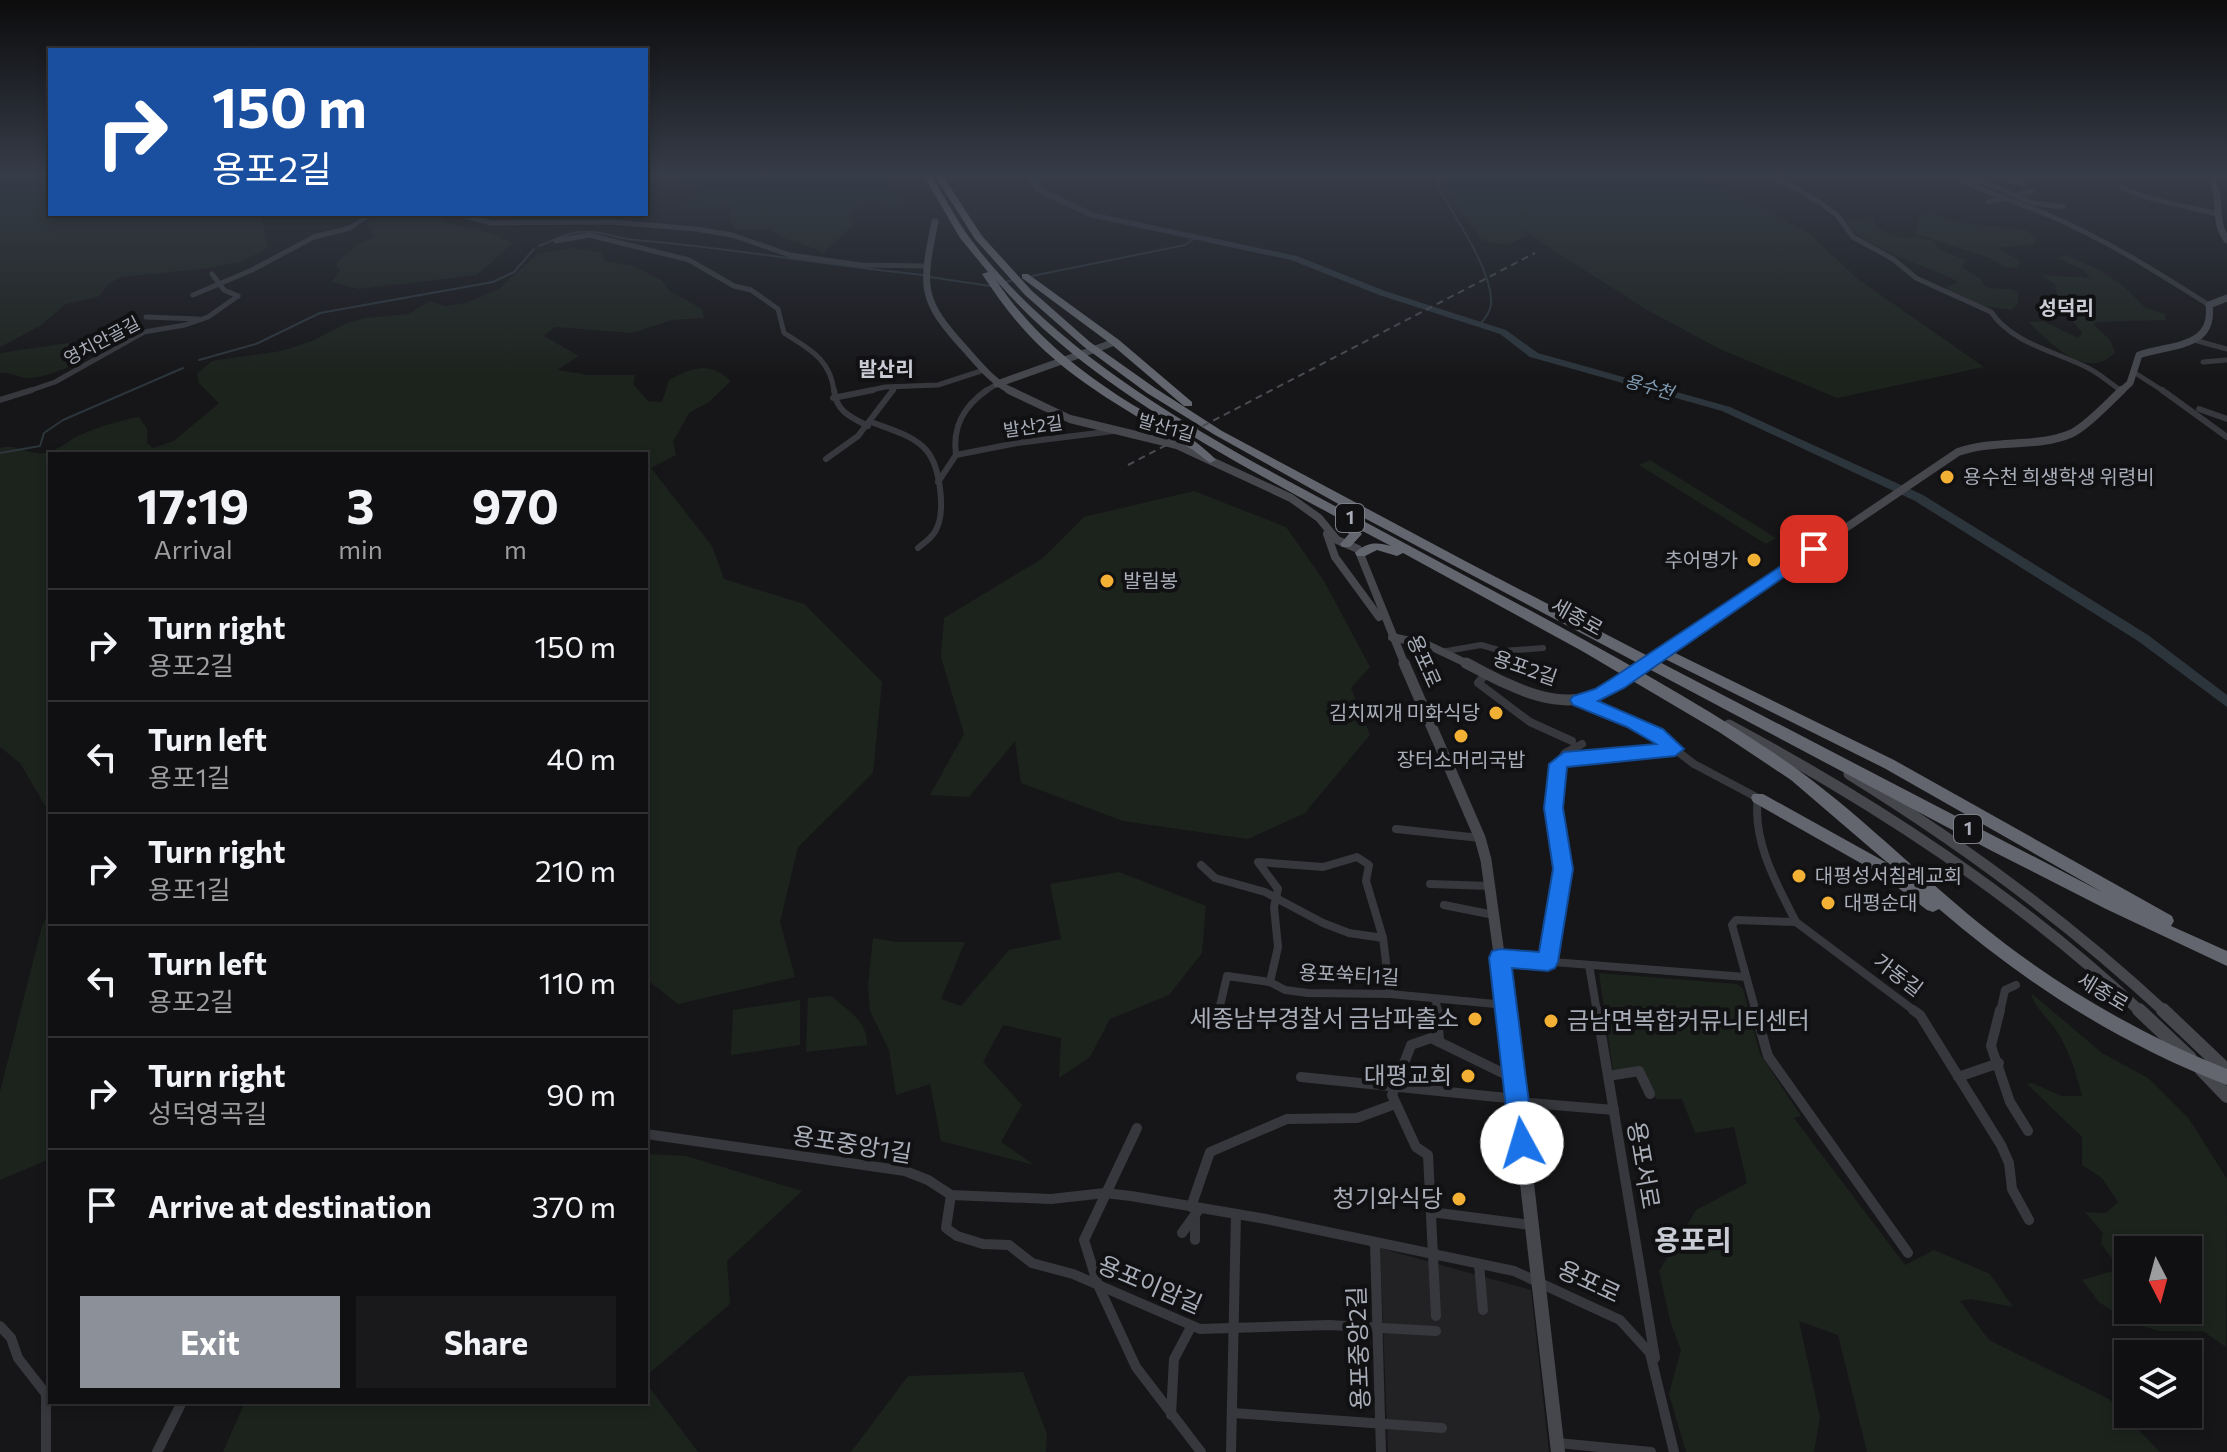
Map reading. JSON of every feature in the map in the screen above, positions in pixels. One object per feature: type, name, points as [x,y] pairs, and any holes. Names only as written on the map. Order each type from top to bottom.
[{"type":"highway","points":[[969,244],[992,276],[1000,296],[1060,362],[1197,448],[1210,460]]},
{"type":"highway","name":"세종로","points":[[984,244],[1028,290],[1090,344],[1097,358],[1189,428],[1617,664],[1710,696],[2119,908],[2227,959]]},
{"type":"highway","points":[[1013,271],[1115,342],[1224,435]]},
{"type":"highway","name":"세종로","points":[[992,276],[1077,349],[1142,384],[1224,435],[1628,654],[1667,692],[1811,786],[1975,930],[2048,985],[2141,1041],[2227,1077]]},
{"type":"highway","points":[[1271,475],[1353,531],[1355,537],[1341,545]]},
{"type":"highway","points":[[1360,555],[1376,546],[1391,549],[1512,606]]},
{"type":"highway","points":[[1662,652],[1889,764],[2139,906],[2227,952]]},
{"type":"highway","points":[[1758,798],[1885,869],[1995,952],[2048,985]]},
{"type":"main road","name":"발산1길","points":[[931,244],[926,270],[928,298],[935,315],[997,384],[1070,419],[1177,445],[1210,460],[1291,498],[1319,518],[1341,545]]},
{"type":"main road","points":[[1579,700],[1601,693],[1970,446],[2062,438],[2122,391],[2135,373],[2133,365],[2139,355],[2194,340],[2208,332],[2213,324],[2209,305],[2227,298]]},
{"type":"main road","points":[[997,384],[1115,342]]},
{"type":"main road","points":[[1341,545],[1360,555],[1391,634],[1332,553],[1341,545]]},
{"type":"main road","points":[[1338,560],[1352,562],[1360,555]]},
{"type":"main road","name":"용포2길","points":[[1391,634],[1431,646],[1485,675],[1552,698],[1579,700]]},
{"type":"main road","name":"용포로","points":[[1391,634],[1480,838],[1490,886],[1558,1447]]},
{"type":"main road","points":[[1667,692],[1856,795],[1935,846],[2057,937],[2177,1045],[2227,1096]]},
{"type":"main road","points":[[1710,696],[1812,752],[1950,838],[2074,930],[2227,1071]]},
{"type":"street","points":[[193,295],[300,244]]},
{"type":"street","points":[[625,244],[680,257],[734,286],[756,292],[778,309],[784,333],[812,348],[824,361],[833,377],[833,398],[843,412],[926,450],[938,482],[940,518],[936,530],[918,548]]},
{"type":"street","points":[[757,244],[790,255],[926,270]]},
{"type":"street","points":[[1865,244],[1893,259],[1916,278],[1991,312],[1996,322],[2009,331],[2094,371],[2122,391]]},
{"type":"street","points":[[2107,244],[2209,305]]},
{"type":"street","points":[[212,274],[220,284]]},
{"type":"street","name":"영치안골길","points":[[1,399],[55,382],[144,332],[201,319],[238,296],[224,290],[220,284]]},
{"type":"street","points":[[146,317],[201,319]]},
{"type":"street","points":[[2194,340],[2227,349]]},
{"type":"street","points":[[2203,362],[2227,360]]},
{"type":"street","points":[[833,398],[895,386],[938,385],[984,370]]},
{"type":"street","points":[[2135,373],[2187,405],[2227,437]]},
{"type":"street","points":[[938,482],[956,455],[952,435],[971,402],[997,384]]},
{"type":"street","points":[[826,459],[870,424],[895,386]]},
{"type":"street","points":[[1,388],[1,399]]},
{"type":"street","points":[[2187,405],[2227,419]]},
{"type":"street","name":"발산2길","points":[[956,455],[1017,443],[1114,431]]},
{"type":"street","points":[[1441,652],[1481,645],[1502,651],[1543,648]]},
{"type":"street","points":[[1485,675],[1478,683],[1530,722],[1572,741]]},
{"type":"street","name":"용포2길","points":[[1579,700],[1656,734],[1694,764],[1758,798]]},
{"type":"street","points":[[1564,759],[1565,753],[1582,744]]},
{"type":"street","points":[[1548,962],[1563,869],[1553,808],[1558,764],[1564,759],[1675,749]]},
{"type":"street","points":[[1758,798],[1754,810],[1768,857],[1796,922],[1736,920],[1732,925],[1768,1056],[1908,1253]]},
{"type":"street","points":[[1396,829],[1480,838]]},
{"type":"street","points":[[1270,982],[1278,947],[1274,907],[1278,889],[1258,862],[1323,867],[1355,856],[1362,857],[1369,865],[1366,881],[1383,938],[1390,994]]},
{"type":"street","points":[[1201,865],[1215,878],[1277,898],[1323,923],[1349,933],[1383,938]]},
{"type":"street","points":[[1430,884],[1490,886]]},
{"type":"street","points":[[1444,905],[1494,915]]},
{"type":"street","name":"가동길","points":[[1796,922],[1920,1015],[2005,1154],[2012,1189],[2029,1220]]},
{"type":"street","points":[[1500,958],[1746,977]]},
{"type":"street","name":"용포서로","points":[[1589,965],[1657,1372]]},
{"type":"street","name":"용포쑥티1길","points":[[1219,1010],[1227,976],[1270,982],[1285,990],[1308,993],[1390,994],[1506,1005]]},
{"type":"street","points":[[2016,985],[2005,990],[1991,1046],[2010,1102],[2028,1131]]},
{"type":"street","points":[[1436,999],[1439,1042]]},
{"type":"street","points":[[1436,1316],[1428,1155],[1416,1147],[1392,1095],[1411,1045],[1431,1038],[1515,1079]]},
{"type":"street","points":[[1958,1077],[1999,1063]]},
{"type":"street","points":[[1608,1076],[1639,1071],[1650,1094]]},
{"type":"street","points":[[1301,1077],[1614,1110]]},
{"type":"street","points":[[1195,1240],[1196,1208],[1210,1152],[1287,1119],[1357,1118],[1395,1104]]},
{"type":"street","points":[[1137,1128],[1084,1240],[1098,1285],[1136,1367],[1201,1452]]},
{"type":"street","name":"용포중앙1길","points":[[648,1134],[905,1171],[928,1180],[951,1195],[1051,1199],[1105,1193],[1236,1214],[1514,1271],[1537,1283]]},
{"type":"street","name":"용포이암길","points":[[951,1195],[946,1228],[957,1236],[983,1244],[1009,1245],[1032,1263],[1098,1285],[1191,1327],[1202,1330],[1381,1325],[1436,1331]]},
{"type":"street","points":[[1431,1212],[1531,1225]]},
{"type":"street","points":[[1231,1452],[1236,1214]]},
{"type":"street","points":[[1182,1233],[1195,1219]]},
{"type":"street","name":"용포중앙2길","points":[[1375,1243],[1381,1325],[1381,1452]]},
{"type":"street","points":[[1479,1264],[1483,1310]]},
{"type":"street","name":"용포로","points":[[1537,1283],[1620,1320],[1650,1353],[1674,1452]]},
{"type":"street","points":[[0,1326],[11,1338],[29,1374],[46,1394],[46,1452]]},
{"type":"street","points":[[1171,1415],[1173,1360],[1177,1344],[1191,1327]]},
{"type":"street","points":[[157,1452],[181,1404]]},
{"type":"street","points":[[1232,1413],[1442,1428]]},
{"type":"street","name":"용포로","points":[[1558,1447],[1651,1452]]},
{"type":"shaded area","points":[[0,244],[266,244],[267,248],[242,261],[203,269],[122,277],[108,284],[98,297],[66,304],[40,326],[0,347]]},
{"type":"shaded area","points":[[512,244],[477,275],[359,289],[331,282],[340,271],[336,263],[357,245]]},
{"type":"shaded area","points":[[802,244],[833,244],[823,253]]},
{"type":"shaded area","points":[[1544,244],[1820,244],[1858,279],[1984,367],[1837,398],[1720,349],[1647,310]]},
{"type":"shaded area","points":[[1873,244],[1935,244],[1939,249],[1967,261],[1961,266],[1982,280],[1984,286],[2018,292],[2018,303],[2011,310],[1977,305],[1951,292],[1947,287],[1957,283],[1953,279]]},
{"type":"shaded area","points":[[1946,244],[2035,244],[1997,248],[2020,261],[2017,267],[2007,268],[1990,258]]},
{"type":"shaded area","points":[[572,248],[602,252],[605,261],[636,267],[661,280],[670,291],[702,309],[704,318],[672,320],[632,333],[555,327],[544,336],[579,356],[557,370],[589,375],[635,375],[633,384],[648,401],[662,402],[669,380],[700,368],[715,370],[731,381],[709,402],[689,413],[673,442],[676,455],[651,468],[712,546],[724,579],[804,604],[882,682],[873,773],[798,847],[780,922],[795,977],[678,1004],[648,981],[648,452],[49,452],[93,430],[139,417],[147,429],[147,443],[153,448],[174,441],[219,403],[199,383],[197,374],[212,361],[281,351],[312,341],[347,323],[409,314],[430,301],[445,306],[466,303],[500,288],[537,254]]},
{"type":"shaded area","points":[[2066,255],[2101,271],[2122,285],[2146,308],[2165,314],[2166,320],[2096,322],[2094,325],[2110,340],[2115,352],[2105,360],[2093,363],[2069,356],[2029,322],[2043,321],[2078,338],[2082,333],[2071,319],[2049,305],[2057,298],[2056,285],[2042,275],[2090,278],[2085,271],[2058,258]]},
{"type":"shaded area","points":[[95,339],[105,345],[57,372],[26,378],[0,373],[0,353]]},
{"type":"shaded area","points":[[12,447],[48,452],[48,811],[20,763],[0,747],[0,448]]},
{"type":"shaded area","points":[[1650,460],[1776,538],[1766,544],[1639,465]]},
{"type":"shaded area","points":[[1194,491],[1286,527],[1324,581],[1370,667],[1351,688],[1370,735],[1305,813],[1248,839],[1123,821],[1021,783],[1015,741],[969,797],[930,795],[964,734],[941,657],[944,618],[1043,558],[1084,517]]},
{"type":"shaded area","points":[[1119,872],[1206,906],[1202,953],[1169,995],[1110,1019],[1090,1057],[1059,1078],[1061,1038],[1003,1025],[983,1062],[1022,1105],[1001,1142],[1034,1165],[941,1141],[930,1084],[896,1095],[889,1050],[870,1011],[868,985],[873,938],[896,942],[965,942],[941,999],[961,1006],[1009,950],[1061,939],[1050,884]]},
{"type":"shaded area","points":[[48,914],[48,1160],[0,1180],[0,1092],[42,926]]},
{"type":"shaded area","points":[[1599,973],[1737,984],[1743,989],[1760,1054],[1801,1116],[1794,1118],[1905,1265],[1934,1250],[1990,1274],[2013,1307],[1971,1299],[1960,1301],[1989,1340],[2109,1399],[2114,1404],[2114,1428],[2137,1428],[2160,1452],[1867,1452],[1838,1335],[1799,1321],[1820,1418],[1814,1452],[1686,1452],[1669,1394],[1681,1350],[1671,1324],[1659,1271],[1696,1210],[1747,1183],[1734,1127],[1695,1133],[1682,1099],[1656,1099],[1641,1067],[1613,1070]]},
{"type":"shaded area","points":[[2031,993],[2102,1053],[2148,1078],[2189,1119],[2227,1179],[2226,1347],[2203,1331],[2160,1331],[2134,1324],[2202,1324],[2202,1236],[2114,1236],[2114,1261],[2101,1244],[2103,1233],[2085,1212],[2106,1213],[2118,1202],[2102,1178],[2082,1165],[2082,1137],[2027,1084],[2032,1083],[2062,1096],[2082,1096],[2065,1045]]},
{"type":"shaded area","points":[[831,996],[860,1023],[867,1045],[806,1052],[808,998]]},
{"type":"shaded area","points":[[800,1000],[800,1045],[731,1055],[733,1010]]},
{"type":"shaded area","points":[[648,1154],[686,1156],[802,1191],[727,1261],[730,1304],[648,1374]]},
{"type":"shaded area","points":[[1380,1248],[1531,1290],[1549,1452],[1388,1452]]},
{"type":"shaded area","points":[[2114,1271],[2114,1312],[2099,1302],[2082,1280]]},
{"type":"shaded area","points":[[1023,1372],[1047,1434],[1046,1452],[851,1452],[908,1376]]},
{"type":"shaded area","points":[[648,1386],[698,1452],[223,1452],[244,1404],[648,1404]]},
{"type":"waterway","points":[[539,246],[545,244]]},
{"type":"waterway","points":[[674,244],[923,275]]},
{"type":"waterway","points":[[1032,276],[1187,244]]},
{"type":"waterway","name":"용수천","points":[[1227,244],[1294,258],[1382,293],[1503,332],[1534,355],[1726,409],[1919,498],[2143,638],[2227,702]]},
{"type":"waterway","points":[[1471,244],[1490,291],[1490,310],[1479,325]]},
{"type":"waterway","points":[[199,360],[256,344],[320,313],[493,282],[514,272],[534,249]]},
{"type":"waterway","points":[[930,277],[990,286]]},
{"type":"waterway","points":[[997,284],[1014,280]]},
{"type":"waterway","points":[[0,453],[40,446],[44,433],[63,420],[183,368]]},
{"type":"railway","points":[[1128,465],[1535,253]]},
{"type":"place","name":"용수천 희생학생 위령비","points":[[1947,477]]},
{"type":"place","name":"추어명가","points":[[1754,560]]},
{"type":"place","name":"발림봉","points":[[1107,581]]},
{"type":"place","name":"김치찌개 미화식당","points":[[1496,713]]},
{"type":"place","name":"장터소머리국밥","points":[[1461,736]]},
{"type":"place","name":"대평성서침례교회","points":[[1799,876]]},
{"type":"place","name":"대평순대","points":[[1828,903]]},
{"type":"place","name":"세종남부경찰서 금남파출소","points":[[1475,1019]]},
{"type":"place","name":"금남면복합커뮤니티센터","points":[[1551,1021]]},
{"type":"place","name":"대평교회","points":[[1468,1076]]},
{"type":"place","name":"청기와식당","points":[[1459,1199]]},
{"type":"district","name":"성덕리","points":[[2066,308]]},
{"type":"district","name":"발산리","points":[[886,369]]},
{"type":"district","name":"용포리","points":[[1693,1240]]},
{"type":"route","points":[[1522,1143],[1500,958],[1548,962],[1563,869],[1553,808],[1558,764],[1564,759],[1675,749],[1634,722],[1579,700],[1601,693],[1617,683],[1814,549]]}]
